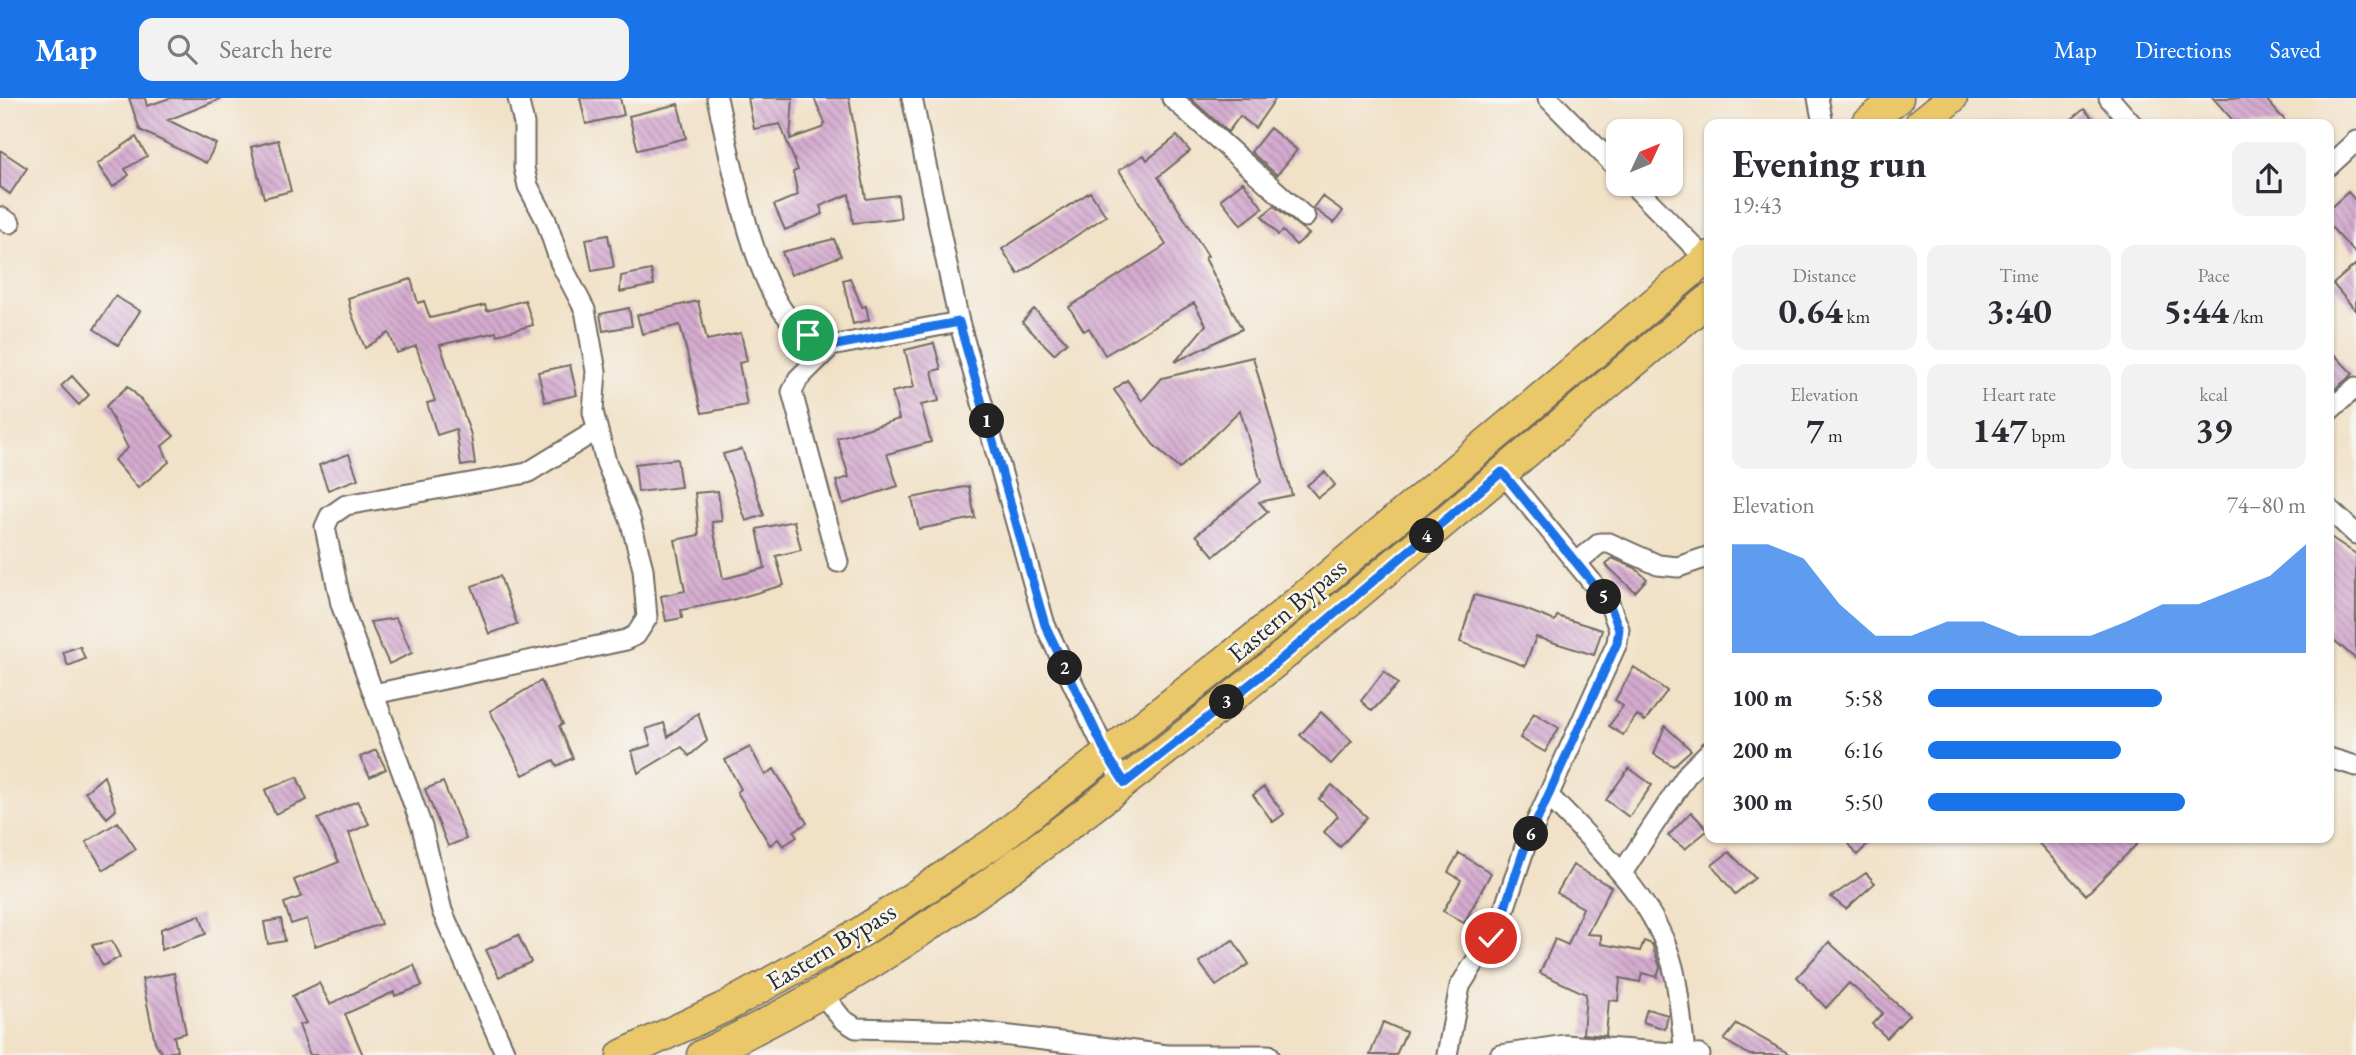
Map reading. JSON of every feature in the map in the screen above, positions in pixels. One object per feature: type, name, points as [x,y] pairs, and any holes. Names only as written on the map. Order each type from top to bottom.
[{"type":"main road","points":[[1872,119],[1898,98]]},
{"type":"main road","points":[[1929,119],[1952,98]]},
{"type":"main road","name":"Eastern Bypass","points":[[622,1055],[727,1006],[858,934],[995,842],[1252,640],[1704,261]]},
{"type":"main road","name":"Eastern Bypass","points":[[702,1055],[735,1046],[876,963],[1016,867],[1273,666],[1704,304]]},
{"type":"street","points":[[374,694],[626,640],[643,626],[647,618],[643,569],[630,519],[606,462],[597,430],[592,396],[596,371],[588,320],[528,186],[524,168],[524,124],[518,98]]},
{"type":"street","points":[[717,98],[744,214],[774,295],[790,320],[808,335],[831,346]]},
{"type":"street","points":[[912,98],[959,322],[1045,625],[1107,755],[1125,783]]},
{"type":"street","points":[[1172,98],[1305,217]]},
{"type":"street","points":[[1548,98],[1606,157]]},
{"type":"street","points":[[1818,98],[1823,119]]},
{"type":"street","points":[[2109,98],[2128,119]]},
{"type":"street","points":[[2334,162],[2356,142]]},
{"type":"street","points":[[1644,196],[1704,254]]},
{"type":"street","points":[[838,562],[792,392],[798,379],[831,346],[959,322]]},
{"type":"street","points":[[2334,407],[2356,387]]},
{"type":"street","points":[[506,1055],[442,911],[422,827],[341,604],[326,527],[330,516],[346,505],[527,473],[597,430]]},
{"type":"street","points":[[1447,1055],[1460,986],[1500,922],[1525,847],[1617,643],[1619,629],[1609,603],[1502,472]]},
{"type":"street","points":[[2334,514],[2356,534]]},
{"type":"street","points":[[1576,563],[1600,543],[1609,543],[1658,565],[1678,568],[1704,558]]},
{"type":"street","points":[[1622,873],[1688,773],[1704,757]]},
{"type":"street","points":[[2334,759],[2356,766]]},
{"type":"street","points":[[1500,1055],[1565,1045],[1693,1054],[1672,966],[1649,913],[1622,873],[1548,795]]},
{"type":"street","points":[[822,995],[842,1019],[856,1028],[970,1031],[1168,1055],[1269,1055]]},
{"type":"building","points":[[129,98],[145,98],[147,106],[170,98],[223,98],[168,120],[216,144],[206,163],[140,130]]},
{"type":"building","points":[[580,98],[620,98],[624,115],[586,124]]},
{"type":"building","points":[[748,98],[793,98],[790,139],[822,128],[825,123],[814,98],[849,98],[866,199],[898,195],[901,218],[853,223],[849,194],[820,206],[823,214],[785,230],[774,205],[798,195],[793,172],[798,170],[780,124],[754,129]]},
{"type":"building","points":[[1190,98],[1276,98],[1255,128],[1240,116],[1228,132]]},
{"type":"building","points":[[2213,98],[2265,98],[2284,119],[2232,119]]},
{"type":"building","points":[[678,104],[686,138],[638,150],[629,116]]},
{"type":"building","points":[[2084,109],[2093,119],[2072,119]]},
{"type":"building","points":[[1270,128],[1297,150],[1277,175],[1251,152]]},
{"type":"building","points":[[1177,136],[1190,151],[1158,177],[1208,256],[1205,258],[1242,329],[1175,362],[1206,325],[1194,303],[1105,355],[1089,328],[1084,331],[1069,307],[1166,245],[1119,170],[1144,155],[1147,160]]},
{"type":"building","points":[[136,137],[147,156],[125,169],[129,175],[113,187],[97,164]]},
{"type":"building","points":[[278,140],[291,191],[264,198],[251,147]]},
{"type":"building","points":[[0,150],[27,168],[10,194],[0,187]]},
{"type":"building","points":[[1243,182],[1263,208],[1241,225],[1221,199]]},
{"type":"building","points":[[1090,192],[1106,216],[1018,274],[1002,249]]},
{"type":"building","points":[[2348,192],[2356,201],[2356,254],[2334,230],[2334,205]]},
{"type":"building","points":[[1322,196],[1343,211],[1334,223],[1313,208]]},
{"type":"building","points":[[1274,206],[1309,234],[1296,245],[1283,231],[1278,235],[1262,216]]},
{"type":"building","points":[[608,235],[614,267],[592,271],[586,239]]},
{"type":"building","points":[[834,239],[841,256],[791,275],[782,252]]},
{"type":"building","points":[[2356,264],[2356,311],[2334,285]]},
{"type":"building","points":[[651,270],[654,285],[620,292],[621,276]]},
{"type":"building","points":[[850,278],[862,307],[866,306],[869,320],[853,324],[843,280]]},
{"type":"building","points":[[411,279],[418,303],[424,301],[430,318],[485,305],[487,311],[525,300],[533,325],[497,335],[496,332],[440,345],[471,435],[475,464],[461,466],[456,429],[437,435],[427,403],[435,401],[416,346],[397,353],[389,333],[365,348],[351,312],[348,298]]},
{"type":"building","points":[[115,296],[140,311],[118,345],[94,329]]},
{"type":"building","points":[[698,301],[707,340],[741,333],[747,361],[739,363],[747,405],[702,413],[680,325],[642,334],[637,315]]},
{"type":"building","points":[[629,308],[632,326],[603,331],[600,314]]},
{"type":"building","points":[[1034,309],[1067,342],[1054,354],[1022,322]]},
{"type":"building","points":[[934,343],[941,369],[932,371],[939,401],[921,405],[931,442],[887,454],[898,486],[843,504],[836,481],[849,477],[837,438],[899,419],[892,392],[914,387],[905,350]]},
{"type":"building","points":[[2334,354],[2353,374],[2334,390]]},
{"type":"building","points":[[1253,357],[1292,495],[1259,502],[1268,512],[1214,556],[1196,535],[1261,482],[1240,410],[1179,469],[1153,444],[1114,390],[1127,380],[1142,401],[1162,378]]},
{"type":"building","points":[[570,365],[577,395],[545,402],[538,372]]},
{"type":"building","points":[[72,376],[89,395],[79,405],[61,386]]},
{"type":"building","points":[[128,386],[174,436],[162,446],[169,462],[138,488],[114,460],[128,448],[106,406]]},
{"type":"building","points":[[742,449],[764,515],[746,521],[723,454]]},
{"type":"building","points":[[349,454],[358,479],[328,490],[319,465]]},
{"type":"building","points":[[677,459],[681,487],[638,492],[635,464]]},
{"type":"building","points":[[1325,472],[1335,485],[1318,498],[1307,485]]},
{"type":"building","points":[[969,486],[975,518],[919,529],[912,498]]},
{"type":"building","points":[[718,491],[722,521],[712,522],[723,579],[765,568],[757,529],[794,521],[801,550],[776,556],[784,585],[728,601],[681,610],[682,618],[666,621],[661,596],[685,591],[675,540],[699,535],[695,493]]},
{"type":"building","points":[[2334,539],[2356,554],[2356,659],[2334,640]]},
{"type":"building","points":[[1612,558],[1635,568],[1647,579],[1635,592],[1606,565]]},
{"type":"building","points":[[500,576],[517,624],[489,634],[472,586]]},
{"type":"building","points":[[1474,595],[1517,606],[1555,621],[1557,616],[1602,630],[1594,655],[1536,637],[1525,666],[1460,642]]},
{"type":"building","points":[[396,618],[412,653],[389,664],[370,622]]},
{"type":"building","points":[[80,646],[85,659],[68,666],[63,652]]},
{"type":"building","points":[[1634,667],[1667,691],[1645,721],[1637,715],[1623,735],[1609,726],[1623,706],[1615,700]]},
{"type":"building","points":[[1384,671],[1398,684],[1372,711],[1361,701]]},
{"type":"building","points":[[541,681],[563,724],[559,726],[573,758],[557,766],[554,760],[523,775],[490,711]]},
{"type":"building","points":[[1321,712],[1352,741],[1331,764],[1300,735]]},
{"type":"building","points":[[698,713],[707,741],[689,756],[682,747],[638,773],[632,751],[651,745],[646,729],[664,723],[668,737]]},
{"type":"building","points":[[1534,713],[1559,728],[1545,752],[1520,738]]},
{"type":"building","points":[[1665,726],[1691,750],[1673,766],[1654,754]]},
{"type":"building","points":[[750,747],[765,775],[774,769],[807,823],[794,831],[797,837],[783,846],[778,839],[770,845],[737,792],[741,789],[725,760]]},
{"type":"building","points":[[376,750],[386,769],[370,777],[360,757]]},
{"type":"building","points":[[1629,768],[1652,785],[1629,817],[1606,800]]},
{"type":"building","points":[[104,776],[116,810],[107,818],[85,792]]},
{"type":"building","points":[[297,777],[307,800],[275,814],[265,790]]},
{"type":"building","points":[[443,782],[466,839],[448,846],[425,789]]},
{"type":"building","points":[[1332,785],[1367,817],[1340,847],[1324,832],[1338,816],[1319,799]]},
{"type":"building","points":[[1264,787],[1284,814],[1273,822],[1253,795]]},
{"type":"building","points":[[357,801],[369,824],[349,833],[381,924],[315,946],[307,919],[291,924],[284,903],[301,897],[294,880],[339,862],[318,819]]},
{"type":"building","points":[[1691,812],[1704,826],[1704,833],[1685,849],[1668,836]]},
{"type":"building","points":[[118,822],[136,849],[104,870],[86,842]]},
{"type":"building","points":[[1849,843],[1870,843],[1857,855]]},
{"type":"building","points":[[2039,843],[2138,843],[2086,895]]},
{"type":"building","points":[[1729,852],[1755,878],[1735,894],[1712,865]]},
{"type":"building","points":[[1459,853],[1491,873],[1464,923],[1443,911],[1461,880],[1448,872]]},
{"type":"building","points":[[1573,865],[1611,887],[1587,934],[1601,935],[1601,944],[1640,951],[1644,941],[1652,944],[1660,967],[1657,977],[1642,973],[1640,982],[1620,978],[1618,1001],[1609,1000],[1606,1036],[1583,1034],[1586,994],[1540,973],[1555,939],[1568,945],[1583,908],[1557,893]]},
{"type":"building","points":[[1866,873],[1875,883],[1846,909],[1831,897]]},
{"type":"building","points":[[200,915],[206,934],[161,950],[161,929]]},
{"type":"building","points":[[281,919],[285,941],[268,944],[264,922]]},
{"type":"building","points":[[518,935],[531,962],[499,977],[486,950]]},
{"type":"building","points":[[1233,940],[1249,964],[1216,986],[1199,962]]},
{"type":"building","points":[[112,941],[120,957],[103,966],[92,945]]},
{"type":"building","points":[[1829,942],[1909,1015],[1887,1038],[1872,1024],[1883,1013],[1849,983],[1826,1008],[1797,977]]},
{"type":"building","points":[[414,965],[422,986],[395,996],[394,992],[345,1014],[363,1055],[310,1055],[299,1025],[306,1023],[292,996],[319,983],[330,1004]]},
{"type":"building","points":[[174,973],[186,1033],[174,1036],[177,1051],[162,1054],[155,1042],[142,979]]},
{"type":"building","points":[[1647,1009],[1668,1015],[1665,1029],[1643,1022]]},
{"type":"building","points":[[1383,1022],[1406,1032],[1396,1055],[1370,1055]]},
{"type":"building","points":[[1737,1024],[1791,1055],[1750,1055],[1724,1040]]},
{"type":"route","points":[[808,335],[831,346],[959,322],[1050,639],[1107,755],[1125,783],[1273,666],[1502,472],[1609,603],[1619,629],[1617,643],[1525,847],[1500,922],[1491,938]]}]
